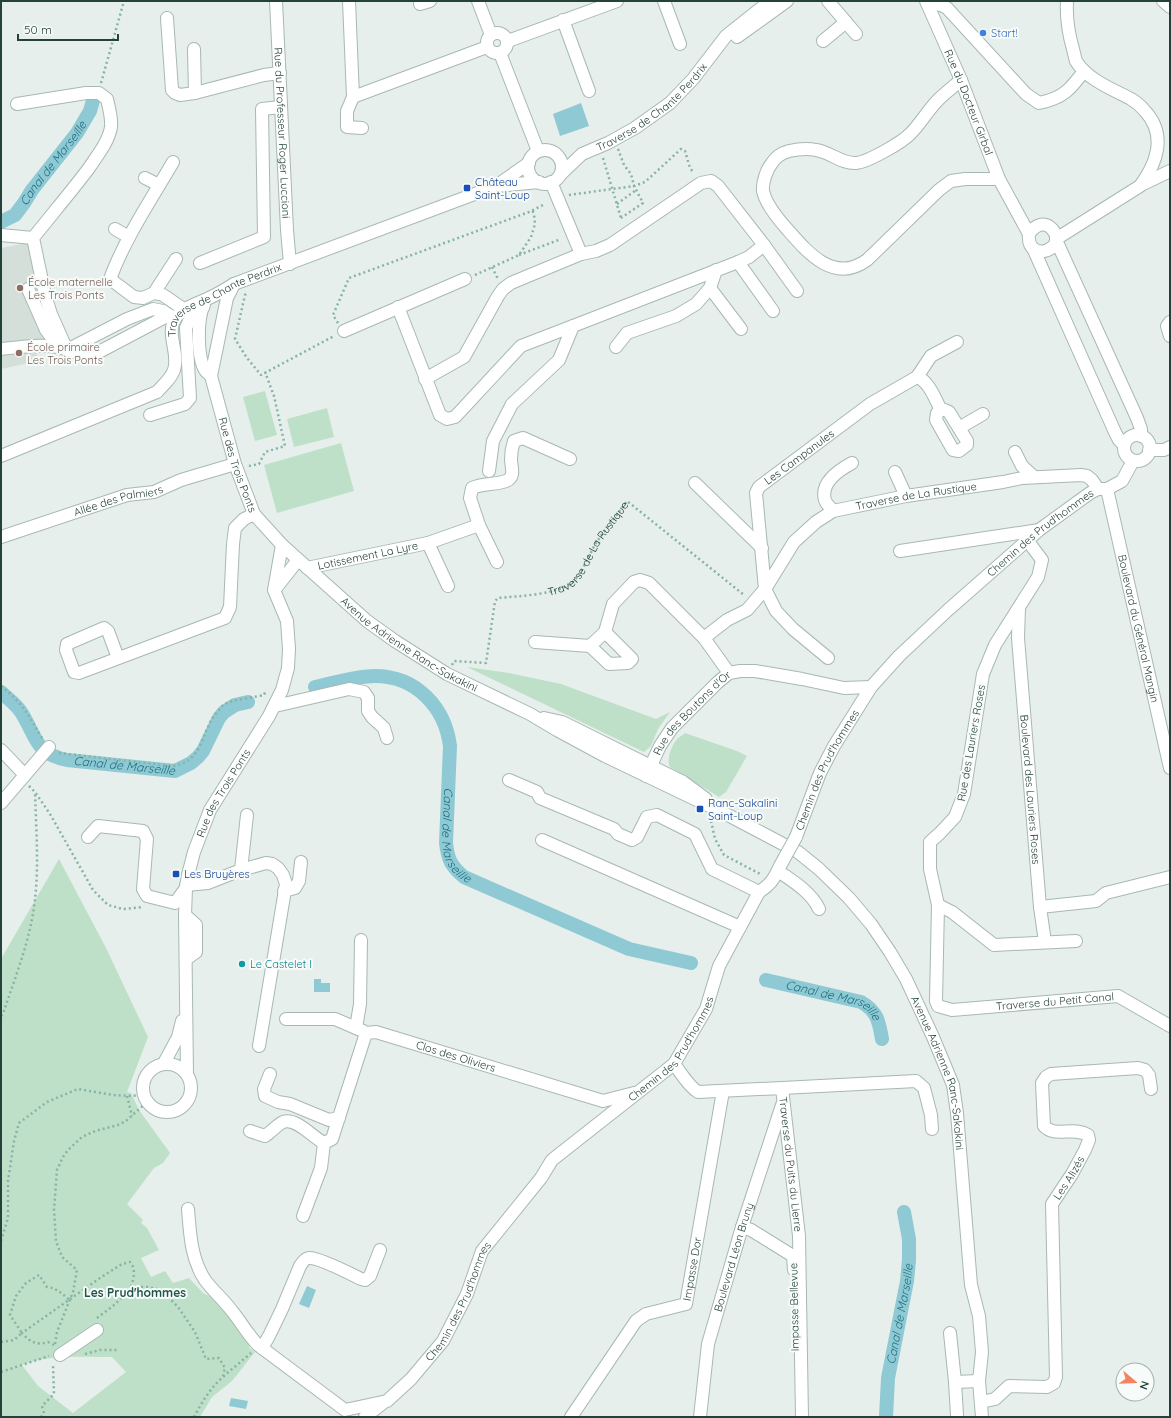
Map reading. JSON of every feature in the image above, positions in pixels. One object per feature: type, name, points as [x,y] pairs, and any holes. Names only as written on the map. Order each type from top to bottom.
[{"type":"street","name":"Rue du Professeur Roger Luccioni","points":[[276,1],[290,264]]},
{"type":"street","points":[[348,1],[353,97],[348,111],[347,127],[362,128]]},
{"type":"street","points":[[478,1],[491,35]]},
{"type":"street","points":[[508,41],[617,1]]},
{"type":"street","points":[[664,1],[680,44]]},
{"type":"street","name":"Traverse de Chante Perdrix","points":[[561,174],[582,154],[635,128],[670,103],[693,79],[726,36],[770,1]]},
{"type":"street","name":"Traverse de Chante Perdrix","points":[[714,51],[731,42],[787,1]]},
{"type":"street","points":[[828,1],[856,34]]},
{"type":"street","points":[[1067,1],[1066,18],[1076,61],[1084,71],[1106,86],[1133,100],[1149,115],[1156,128],[1158,140],[1157,152],[1150,173],[1140,186]]},
{"type":"street","points":[[1163,1],[1170,7]]},
{"type":"street","points":[[926,2],[941,5],[947,8],[1026,94],[1039,102],[1049,101],[1064,94],[1084,71]]},
{"type":"street","name":"Rue du Docteur Girbal","points":[[926,2],[961,80],[999,179],[1029,234],[1030,244],[1114,430],[1119,440],[1124,445],[1125,453],[1133,461]]},
{"type":"street","points":[[167,18],[172,90],[175,94],[180,95],[196,93],[264,75],[280,73]]},
{"type":"street","points":[[563,20],[589,91]]},
{"type":"street","points":[[824,41],[846,22]]},
{"type":"street","points":[[498,32],[504,35],[508,41],[506,49],[500,53],[491,52],[487,47],[487,40],[491,35],[498,32]]},
{"type":"street","points":[[353,97],[487,47]]},
{"type":"street","points":[[194,49],[196,93]]},
{"type":"street","points":[[500,53],[538,152]]},
{"type":"street","points":[[961,80],[938,101],[910,134],[877,156],[866,161],[856,163],[847,162],[817,150],[799,149],[782,154],[772,163],[765,177],[763,190],[765,196],[776,216],[808,253],[821,262],[832,267],[848,269],[860,265],[868,260],[939,190],[951,181],[965,179],[999,179]]},
{"type":"street","points":[[17,104],[93,93],[108,99],[110,113],[111,127],[105,143],[95,160],[70,194],[32,238]]},
{"type":"street","points":[[200,263],[264,237],[262,109],[281,107]]},
{"type":"street","points":[[547,150],[553,152],[557,154],[562,161],[561,174],[552,182],[538,182],[530,174],[529,163],[531,157],[538,152],[547,150]]},
{"type":"street","name":"Traverse de Chante Perdrix","points":[[553,152],[582,154]]},
{"type":"street","points":[[173,162],[129,237],[115,264],[110,279],[134,297],[142,298],[154,293],[176,259]]},
{"type":"street","name":"Traverse de Chante Perdrix","points":[[1,456],[156,392],[170,379],[174,369],[175,360],[171,328],[172,318],[185,310],[206,303],[234,284],[496,186],[529,163]]},
{"type":"street","points":[[1033,248],[1040,252],[1047,251],[1053,247],[1056,240],[1079,225],[1140,186],[1170,171]]},
{"type":"street","points":[[145,178],[159,185]]},
{"type":"street","points":[[425,379],[464,357],[498,296],[503,289],[511,283],[581,254],[610,245],[701,183],[711,181],[718,186],[764,245],[797,291]]},
{"type":"street","name":"Traverse de Chante Perdrix","points":[[496,186],[538,182]]},
{"type":"street","points":[[552,182],[581,254]]},
{"type":"street","name":"Rue du Docteur Girbal","points":[[1012,203],[1055,232],[1056,240],[1137,418],[1141,429],[1141,436],[1148,441],[1149,450]]},
{"type":"street","points":[[1029,234],[1033,228],[1044,226],[1079,225]]},
{"type":"street","points":[[115,229],[129,237]]},
{"type":"street","points":[[1,235],[32,238]]},
{"type":"street","points":[[32,238],[51,314],[63,348]]},
{"type":"street","points":[[398,307],[440,415],[446,419],[455,417],[521,346],[738,262],[748,257],[764,245]]},
{"type":"street","points":[[738,262],[774,311]]},
{"type":"street","points":[[616,347],[627,333],[676,316],[696,304],[710,288],[716,270]]},
{"type":"street","points":[[344,331],[465,279]]},
{"type":"street","name":"Rue des Trois Ponts","points":[[211,376],[227,298],[234,284]]},
{"type":"street","points":[[710,288],[741,329]]},
{"type":"street","points":[[28,290],[46,330],[63,348]]},
{"type":"street","points":[[154,293],[163,295],[185,310]]},
{"type":"street","points":[[150,415],[185,404],[190,398],[186,328],[190,319],[206,303]]},
{"type":"street","name":"Rue des Trois Ponts","points":[[206,303],[198,331],[202,361],[205,370],[211,376],[254,514],[282,545],[302,564]]},
{"type":"street","points":[[1,349],[36,345],[63,348],[74,353],[87,356],[97,353],[172,318],[163,311],[153,309],[63,348]]},
{"type":"street","points":[[1170,322],[1167,326],[1170,336]]},
{"type":"street","points":[[489,471],[493,441],[512,404],[559,360],[573,326]]},
{"type":"street","points":[[942,410],[938,413],[936,420],[953,450],[959,451],[967,445],[967,441],[949,412],[942,410],[928,386],[921,378],[917,377],[931,356],[957,342]]},
{"type":"street","name":"Les Campanules","points":[[762,548],[756,493],[758,487],[870,404],[917,377]]},
{"type":"street","points":[[959,428],[983,414]]},
{"type":"street","points":[[1124,445],[1128,439],[1134,436],[1141,436]]},
{"type":"street","points":[[497,562],[479,525],[470,498],[472,488],[507,480],[511,476],[513,470],[511,447],[514,441],[523,438],[570,459]]},
{"type":"street","points":[[1133,461],[1142,460],[1148,454],[1149,450],[1164,450],[1170,447]]},
{"type":"street","points":[[1015,452],[1022,466],[1034,477]]},
{"type":"street","name":"Chemin des Prud'hommes","points":[[365,1417],[387,1401],[411,1378],[443,1341],[467,1294],[482,1251],[541,1178],[552,1160],[674,1064],[706,1009],[720,966],[758,892],[773,881],[796,837],[820,773],[834,746],[871,687],[920,635],[1027,540],[1072,505],[1122,481],[1133,461]]},
{"type":"street","points":[[833,511],[825,501],[825,493],[829,481],[843,468],[852,463]]},
{"type":"street","name":"Allée des Palmiers","points":[[1,537],[126,495],[154,492],[181,480],[240,466]]},
{"type":"street","points":[[895,472],[906,496]]},
{"type":"street","name":"Traverse de La Rustique","points":[[704,638],[727,620],[747,610],[764,588],[794,542],[816,522],[833,511],[906,496],[1034,477],[1087,476],[1103,489]]},
{"type":"street","points":[[695,483],[762,548],[764,588],[776,611],[793,629],[828,658]]},
{"type":"street","name":"Boulevard du Général Mangin","points":[[1103,489],[1170,768]]},
{"type":"street","points":[[118,658],[224,618],[230,607],[235,528],[244,519],[254,514]]},
{"type":"street","name":"Lotissement La Lyre","points":[[302,564],[428,543],[479,525]]},
{"type":"street","points":[[900,551],[1039,530]]},
{"type":"street","name":"Rue des Lauriers Roses","points":[[936,1001],[938,905],[930,869],[930,842],[955,817],[964,794],[984,674],[995,645],[1038,577],[1042,560],[1027,540]]},
{"type":"street","name":"Lotissement La Lyre","points":[[428,543],[448,586]]},
{"type":"street","points":[[274,590],[282,545]]},
{"type":"street","points":[[274,590],[302,564]]},
{"type":"street","name":"Avenue Adrienne Ranc-Sakakini","points":[[302,564],[367,621],[395,641],[447,674],[530,714],[562,722],[726,814],[798,852],[819,868],[849,898],[871,924],[906,979],[933,1037],[952,1085],[958,1114],[971,1285],[979,1316],[982,1352],[978,1381],[982,1417]]},
{"type":"street","points":[[590,646],[605,632],[613,604],[634,582],[640,580],[650,583],[704,638],[730,673]]},
{"type":"street","name":"Rue des Trois Ponts","points":[[186,1006],[178,1037],[164,1063],[149,1071],[144,1080],[142,1089],[145,1099],[154,1108],[165,1112],[173,1111],[182,1106],[187,1100],[190,1091],[190,1081],[187,1074],[185,915],[186,887],[194,852],[210,810],[275,706],[282,690],[288,668],[289,649],[287,621],[274,590]]},
{"type":"street","name":"Boulevard des Lauriers Roses","points":[[1020,606],[1018,638],[1040,907],[1045,942]]},
{"type":"street","points":[[535,642],[590,646],[609,664],[628,663],[632,659],[605,632]]},
{"type":"street","name":"Rue des Boutons d'Or","points":[[648,771],[660,746],[672,728],[717,683],[730,673],[740,671],[755,672],[802,679],[844,688],[871,687]]},
{"type":"street","points":[[275,706],[349,689],[356,689],[364,692],[368,698],[368,711],[384,728],[388,738]]},
{"type":"street","points":[[1,750],[24,777]]},
{"type":"street","points":[[1,803],[46,751]]},
{"type":"street","points":[[509,780],[537,792],[540,798],[614,829],[618,834],[632,840],[637,838],[647,817],[658,815],[695,834],[712,869],[758,892]]},
{"type":"street","points":[[241,870],[247,815]]},
{"type":"street","points":[[88,837],[98,826],[143,831],[147,839],[143,889],[147,896],[175,904],[186,887],[208,883],[241,870],[266,863],[272,864],[278,868],[283,875],[286,884],[258,1046]]},
{"type":"street","points":[[542,840],[740,927]]},
{"type":"street","points":[[284,891],[295,888],[299,881],[301,862]]},
{"type":"street","points":[[779,869],[816,902],[819,909]]},
{"type":"street","points":[[1040,907],[1096,901],[1106,894],[1170,877]]},
{"type":"street","points":[[938,905],[952,912],[994,945],[1076,941]]},
{"type":"street","points":[[324,1143],[332,1138],[338,1122],[361,1030],[361,940]]},
{"type":"street","name":"Traverse du Petit Canal","points":[[936,1001],[938,1006],[952,1010],[1118,996],[1170,1026]]},
{"type":"street","name":"Clos des Oliviers","points":[[286,1019],[335,1019],[361,1030],[376,1032],[603,1101],[639,1092]]},
{"type":"street","points":[[164,1063],[179,1066],[187,1074]]},
{"type":"street","name":"Traverse du Puits du Lierre","points":[[674,1064],[685,1076],[692,1089],[698,1092],[782,1088],[799,1236],[802,1417]]},
{"type":"street","name":"Les Alizés","points":[[981,1402],[995,1399],[1008,1386],[1047,1387],[1054,1384],[1056,1377],[1052,1204],[1072,1174],[1089,1140],[1088,1135],[1082,1131],[1052,1132],[1044,1126],[1042,1083],[1046,1077],[1051,1074],[1138,1068],[1145,1070],[1149,1075],[1151,1089]]},
{"type":"street","points":[[270,1074],[264,1089],[265,1096],[278,1102],[290,1104],[329,1120],[338,1122]]},
{"type":"street","points":[[782,1088],[916,1081],[924,1088],[931,1115],[932,1129]]},
{"type":"street","name":"Impasse Dor","points":[[571,1417],[636,1321],[646,1314],[686,1304],[723,1091]]},
{"type":"street","name":"Boulevard Léon Bruny","points":[[700,1417],[708,1344],[742,1227],[783,1100]]},
{"type":"street","points":[[250,1132],[265,1136],[282,1122],[290,1121],[296,1122],[316,1139],[324,1143]]},
{"type":"street","points":[[303,1216],[321,1168],[324,1143]]},
{"type":"street","points":[[188,1209],[191,1246],[197,1264],[205,1280],[232,1311],[252,1340],[345,1410],[387,1401]]},
{"type":"street","name":"Impasse Bellevue","points":[[742,1227],[752,1230],[793,1256],[795,1296],[794,1417]]},
{"type":"street","points":[[260,1347],[269,1336],[304,1260],[310,1258],[318,1259],[365,1280],[370,1276],[380,1250]]},
{"type":"street","points":[[55,1354],[97,1330]]},
{"type":"street","points":[[950,1333],[957,1415]]},
{"type":"street","points":[[955,1382],[978,1381]]},
{"type":"path","points":[[93,93],[124,1]]},
{"type":"path","points":[[567,195],[634,186],[645,182],[681,149],[685,151],[690,168]]},
{"type":"path","points":[[602,156],[620,212]]},
{"type":"path","points":[[621,218],[643,203],[634,186],[631,174],[624,165],[622,158]]},
{"type":"path","points":[[617,204],[636,190]]},
{"type":"path","points":[[243,307],[235,339],[247,358],[261,375],[344,331],[333,315],[349,278],[545,204]]},
{"type":"path","points":[[519,255],[531,237],[534,224],[534,214],[532,210]]},
{"type":"path","points":[[465,279],[519,255],[563,238]]},
{"type":"path","points":[[492,267],[496,274]]},
{"type":"path","points":[[240,466],[259,464],[265,452],[285,446],[274,396],[265,372]]},
{"type":"path","name":"Traverse de La Rustique","points":[[447,674],[454,661],[486,663],[495,601],[498,598],[554,591],[571,584],[587,562],[596,544],[628,501],[753,602]]},
{"type":"path","points":[[1,686],[30,716],[42,739],[46,751],[66,755],[171,766],[179,766],[190,760],[203,740],[214,715],[224,704],[264,695],[268,688]]},
{"type":"path","points":[[24,777],[50,814],[94,890],[108,905],[123,909],[140,908],[148,905],[154,898]]},
{"type":"path","points":[[1,1016],[27,942],[35,900],[35,792]]},
{"type":"path","points":[[711,821],[715,839],[724,855],[752,870]]},
{"type":"path","points":[[1,1241],[8,1218],[8,1181],[14,1141],[19,1123],[48,1102],[78,1089],[145,1099],[132,1116],[118,1125],[95,1131],[82,1137],[62,1157],[57,1170],[54,1210],[56,1241],[62,1258],[77,1270],[73,1292],[57,1332],[54,1394],[42,1406],[44,1413],[41,1417]]},
{"type":"path","points":[[127,1096],[132,1116]]},
{"type":"path","points":[[1,1342],[14,1340],[22,1332],[100,1278],[122,1264],[130,1262],[134,1266],[134,1278],[130,1290]]},
{"type":"path","points":[[55,1354],[48,1342],[40,1345],[28,1340],[10,1315],[16,1296],[26,1283],[39,1274],[47,1287],[60,1291],[70,1300]]},
{"type":"path","points":[[138,1287],[148,1287],[161,1290],[178,1307],[195,1332],[206,1360],[219,1358],[225,1368],[224,1376]]},
{"type":"path","points":[[194,1417],[204,1399],[224,1376],[260,1347]]},
{"type":"path","points":[[1,1372],[55,1354]]},
{"type":"shaded area","name":"École maternelle Les Trois Ponts","points":[[27,243],[50,329],[50,341],[35,341],[38,361],[1,369],[1,248]]},
{"type":"green space","points":[[265,391],[277,435],[255,441],[243,397]]},
{"type":"green space","points":[[327,408],[334,437],[294,447],[287,419]]},
{"type":"green space","points":[[341,443],[354,491],[277,513],[264,465]]},
{"type":"green space","points":[[467,667],[509,673],[561,684],[656,719],[670,712],[658,729],[651,746],[644,752]]},
{"type":"green space","points":[[685,733],[737,751],[747,756],[726,792],[719,797],[670,767],[669,756],[673,745],[677,739]]},
{"type":"green space","points":[[59,859],[106,948],[148,1037],[127,1092],[131,1093],[139,1110],[170,1153],[163,1163],[154,1168],[127,1204],[143,1220],[141,1223],[147,1228],[159,1250],[141,1258],[151,1277],[165,1271],[173,1283],[189,1278],[203,1293],[216,1299],[250,1342],[249,1348],[255,1352],[232,1381],[212,1397],[200,1417],[1,1417],[1,959]],"holes":[[[112,1357],[126,1372],[73,1413],[38,1386],[22,1365],[43,1359]]]},
{"type":"water","points":[[581,103],[589,126],[560,136],[553,114]]},
{"type":"water","points":[[314,979],[321,979],[321,983],[330,983],[330,992],[314,992]]},
{"type":"water","points":[[307,1286],[316,1290],[309,1308],[299,1304]]},
{"type":"water","points":[[231,1398],[248,1401],[246,1409],[229,1406]]},
{"type":"waterway","name":"Canal de Marseille","points":[[1,222],[15,215],[32,190],[77,133],[90,111],[94,97]]},
{"type":"waterway","name":"Canal de Marseille","points":[[315,687],[360,677],[390,677],[403,681],[415,688],[426,696],[435,707],[442,719],[450,746],[447,849],[451,862],[464,877],[629,949],[691,963]]},
{"type":"waterway","name":"Canal de Marseille","points":[[1,692],[19,709],[42,748],[56,757],[67,760],[175,771],[191,763],[203,751],[219,718],[224,712],[235,705],[248,702]]},
{"type":"waterway","name":"Canal de Marseille","points":[[766,980],[861,1002],[874,1013],[880,1027],[882,1039]]},
{"type":"waterway","name":"Canal de Marseille","points":[[886,1417],[888,1378],[907,1281],[909,1260],[909,1239],[904,1212]]},
{"type":"place","name":"Start!","points":[[983,33]]},
{"type":"place","name":"Château Saint-Loup","points":[[467,188]]},
{"type":"place","name":"École maternelle Les Trois Ponts","points":[[20,288]]},
{"type":"place","name":"École primaire Les Trois Ponts","points":[[19,353]]},
{"type":"place","name":"Ranc-Sakalini Saint-Loup","points":[[700,809]]},
{"type":"place","name":"Les Bruyères","points":[[176,874]]},
{"type":"place","name":"Le Castelet I","points":[[242,964]]},
{"type":"district","name":"Les Prud'hommes","points":[[135,1293]]}]
